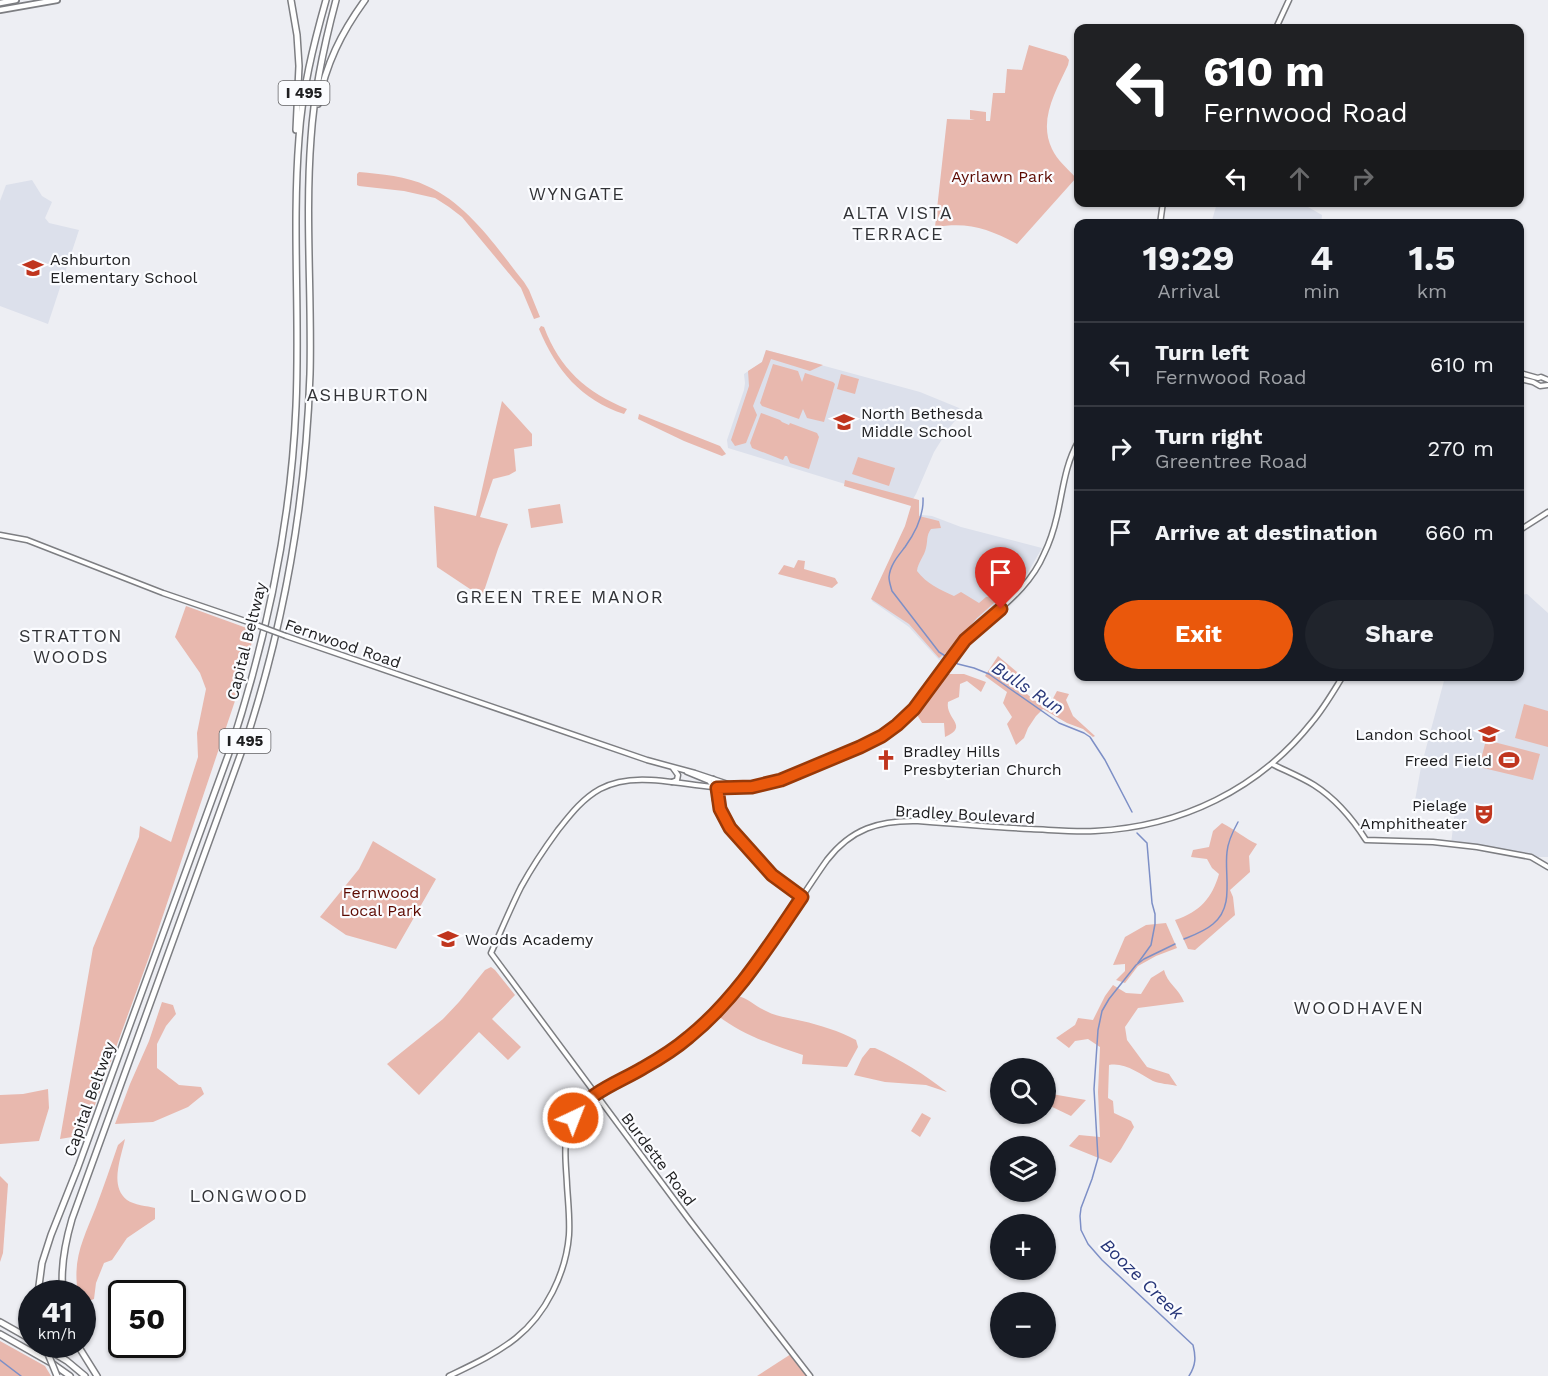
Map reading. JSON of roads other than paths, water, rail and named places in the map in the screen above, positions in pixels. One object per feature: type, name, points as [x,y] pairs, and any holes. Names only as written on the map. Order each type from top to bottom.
[{"type":"highway","points":[[291,0],[299,66],[296,137],[297,188]]},
{"type":"highway","name":"Capital Beltway","points":[[39,1280],[46,1250],[229,753],[267,621],[280,555],[294,443],[298,343],[299,136],[314,43],[326,0]]},
{"type":"highway","name":"Capital Beltway","points":[[63,1280],[63,1261],[72,1219],[249,731],[279,623],[297,521],[308,418],[311,138],[320,70],[336,0]]},
{"type":"highway","points":[[311,138],[320,91],[328,65],[340,37],[364,0]]},
{"type":"highway","points":[[0,1322],[18,1332]]},
{"type":"highway","points":[[0,1334],[53,1364],[69,1376]]},
{"type":"highway","points":[[48,1358],[57,1376]]},
{"type":"highway","points":[[62,1358],[85,1376]]},
{"type":"highway","points":[[86,1358],[97,1376]]},
{"type":"main road","points":[[0,3],[16,0]]},
{"type":"main road","points":[[0,10],[57,0]]},
{"type":"main road","points":[[1278,24],[1289,0]]},
{"type":"main road","points":[[1524,374],[1546,379],[1546,385],[1540,386],[1524,380]]},
{"type":"main road","points":[[1537,384],[1538,378]]},
{"type":"main road","points":[[671,782],[716,788],[759,786],[796,775],[860,747],[897,725],[914,709],[970,635],[1022,589],[1041,562],[1054,527],[1067,467],[1074,451]]},
{"type":"main road","points":[[1524,528],[1548,512]]},
{"type":"main road","name":"Fernwood Road","points":[[0,535],[19,537],[44,545],[163,593],[681,770],[709,781],[716,788]]},
{"type":"main road","name":"Bradley Boulevard","points":[[449,1376],[500,1350],[518,1337],[549,1299],[562,1269],[569,1236],[565,1151],[570,1122],[577,1111],[596,1094],[662,1056],[689,1037],[712,1016],[746,978],[827,860],[840,845],[859,832],[875,825],[891,822],[909,821],[1077,831],[1131,827],[1170,819],[1200,808],[1236,789],[1272,764],[1311,723],[1340,681]]},
{"type":"main road","points":[[1272,764],[1316,786],[1345,812],[1366,840],[1433,842],[1476,847],[1531,857],[1548,867]]},
{"type":"main road","points":[[671,782],[677,780],[678,775],[672,767]]},
{"type":"main road","name":"Fernwood Road","points":[[681,770],[713,778],[736,788]]},
{"type":"main road","points":[[713,778],[716,800],[730,828],[772,875],[802,897]]},
{"type":"main road","name":"Burdette Road","points":[[671,782],[625,781],[600,789],[584,800],[532,867],[491,953],[690,1221],[810,1376]]},
{"type":"waterway","name":"Bulls Run","points":[[923,498],[918,524],[891,569],[889,579],[892,591],[939,652],[958,664],[989,674],[1059,723],[1090,737],[1105,760],[1132,812]]},
{"type":"waterway","name":"Booze Creek","points":[[1184,939],[1210,926],[1220,917],[1224,909],[1228,848],[1238,822]]},
{"type":"waterway","name":"Bulls Run","points":[[1137,833],[1147,843],[1155,914],[1151,945],[1138,963]]},
{"type":"waterway","name":"Booze Creek","points":[[1175,944],[1136,965],[1102,1011],[1098,1030],[1094,1089],[1098,1158],[1080,1216],[1081,1230],[1088,1244],[1102,1260],[1193,1345],[1195,1361],[1189,1376]]},
{"type":"waterway","points":[[0,1360],[21,1376]]},
{"type":"place","name":"Ashburton Elementary School","points":[[33,268]]},
{"type":"place","name":"North Bethesda Middle School","points":[[844,422]]},
{"type":"place","name":"Landon School","points":[[1489,734]]},
{"type":"place","name":"Bradley Hills Presbyterian Church","points":[[886,760]]},
{"type":"place","name":"Freed Field","points":[[1509,760]]},
{"type":"place","name":"Pielage Amphitheater","points":[[1484,814]]},
{"type":"place","name":"Woods Academy","points":[[448,939]]},
{"type":"district","name":"WYNGATE","points":[[577,194]]},
{"type":"district","name":"ALTA VISTA TERRACE","points":[[898,223]]},
{"type":"district","name":"ASHBURTON","points":[[368,395]]},
{"type":"district","name":"GREEN TREE MANOR","points":[[560,597]]},
{"type":"district","name":"STRATTON WOODS","points":[[71,646]]},
{"type":"district","name":"WOODHAVEN","points":[[1359,1008]]},
{"type":"district","name":"LONGWOOD","points":[[249,1196]]},
{"type":"park label","name":"Ayrlawn Park","points":[[1002,176]]},
{"type":"park label","name":"Fernwood Local Park","points":[[381,901]]}]
